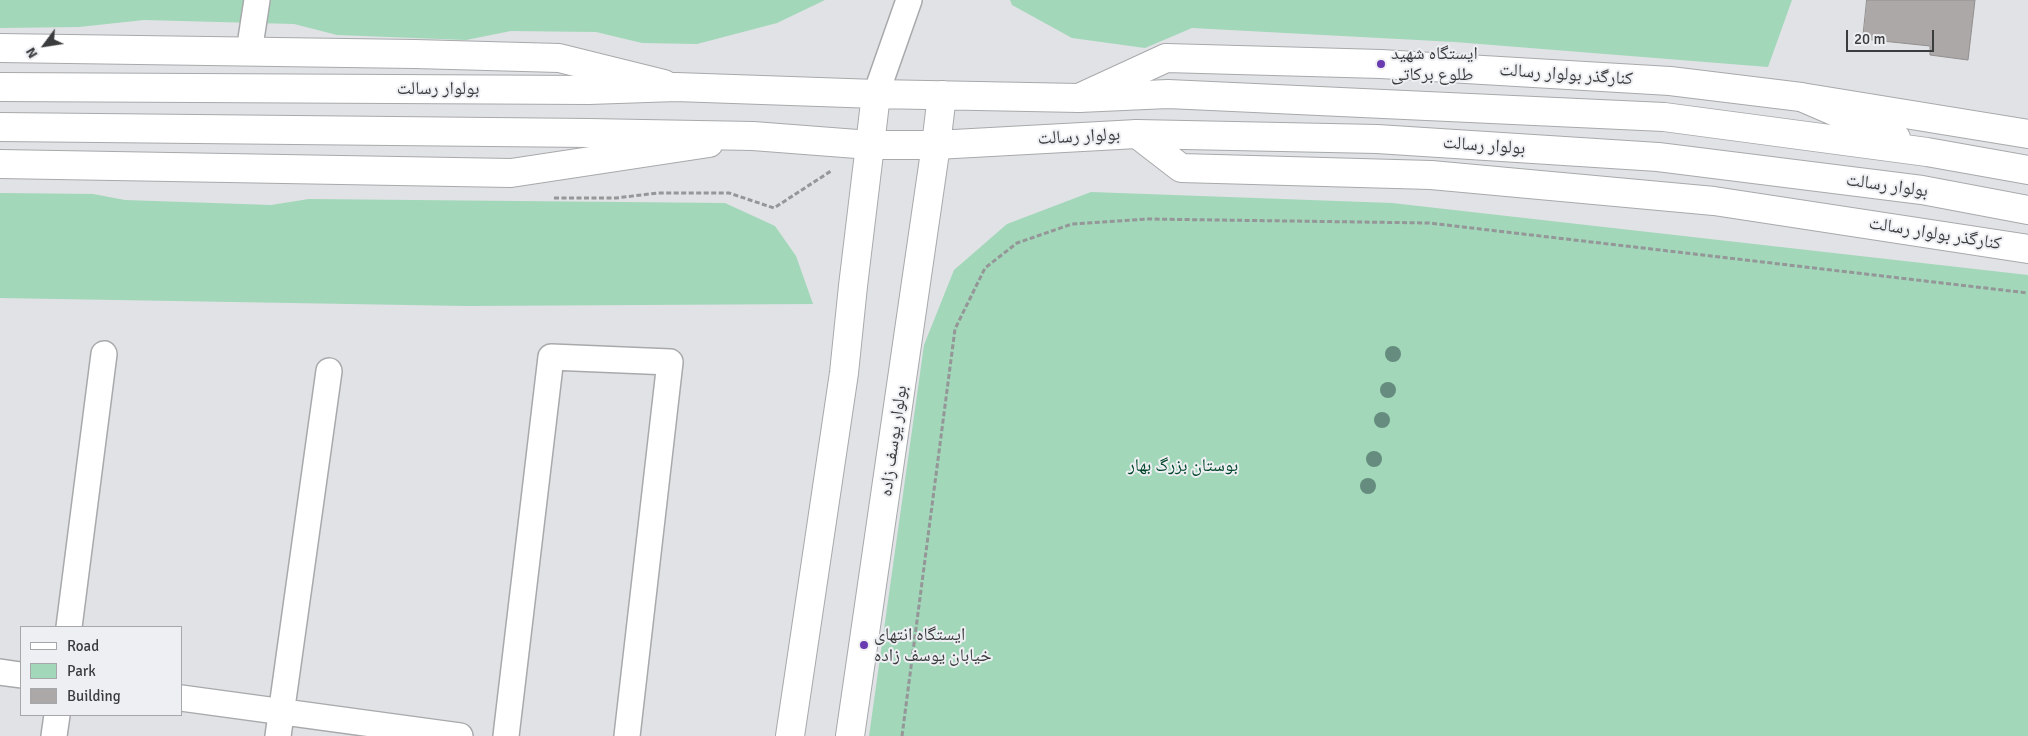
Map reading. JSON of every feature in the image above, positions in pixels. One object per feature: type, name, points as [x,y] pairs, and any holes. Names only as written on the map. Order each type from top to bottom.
[{"type":"main road","points":[[0,48],[559,58],[676,87]]},
{"type":"main road","name":"کنارگذر بولوار رسالت","points":[[1079,98],[1166,58],[1381,64],[1670,82],[1801,97],[2028,134]]},
{"type":"main road","name":"بولوار رسالت","points":[[0,87],[590,90],[676,87],[876,94],[1079,98],[1168,94],[1664,117],[1928,152],[2028,170]]},
{"type":"main road","points":[[790,736],[844,373],[876,94]]},
{"type":"main road","name":"بولوار یوسف زاده","points":[[850,736],[942,95]]},
{"type":"main road","points":[[1801,97],[1928,152]]},
{"type":"main road","points":[[0,127],[753,136],[870,145]]},
{"type":"main road","name":"بولوار رسالت","points":[[870,145],[936,145],[1137,134],[1377,139],[1658,157],[1922,190],[2028,210]]},
{"type":"main road","name":"کنارگذر بولوار رسالت","points":[[1137,134],[1181,168],[1431,175],[1714,201],[2028,249]]},
{"type":"main road","points":[[0,164],[511,173],[753,136]]},
{"type":"street","points":[[249,52],[257,0]]},
{"type":"street","points":[[876,94],[909,0]]},
{"type":"street","points":[[69,626],[104,354]]},
{"type":"street","points":[[506,736],[551,357],[670,362],[627,736]]},
{"type":"street","points":[[278,736],[329,371]]},
{"type":"street","points":[[0,672],[20,675]]},
{"type":"street","points":[[182,698],[460,736]]},
{"type":"street","points":[[54,736],[57,716]]},
{"type":"path","points":[[902,736],[955,329],[985,268],[1017,243],[1072,224],[1148,219],[1429,223],[2028,292]]},
{"type":"green space","points":[[0,0],[825,0],[777,23],[697,44],[642,43],[596,32],[511,31],[466,40],[337,35],[294,24],[144,20],[79,27],[0,28]]},
{"type":"green space","points":[[1010,0],[1792,0],[1768,67],[1455,42],[1192,28],[1145,48],[1072,38],[1012,5]]},
{"type":"green space","name":"بوستان بزرگ بهار","points":[[1091,192],[1392,203],[2028,275],[2028,736],[869,736],[924,345],[954,270],[1007,224]]},
{"type":"green space","points":[[0,193],[93,194],[125,200],[271,205],[309,199],[725,203],[775,226],[796,256],[813,304],[466,306],[0,298]]},
{"type":"building","points":[[1867,0],[1975,0],[1968,60],[1930,55],[1930,46],[1863,39]]},
{"type":"place","name":"ایستگاه شهید طلوع برکاتی","points":[[1381,64]]},
{"type":"place","name":"ایستگاه انتهای خیابان یوسف زاده","points":[[864,645]]}]
